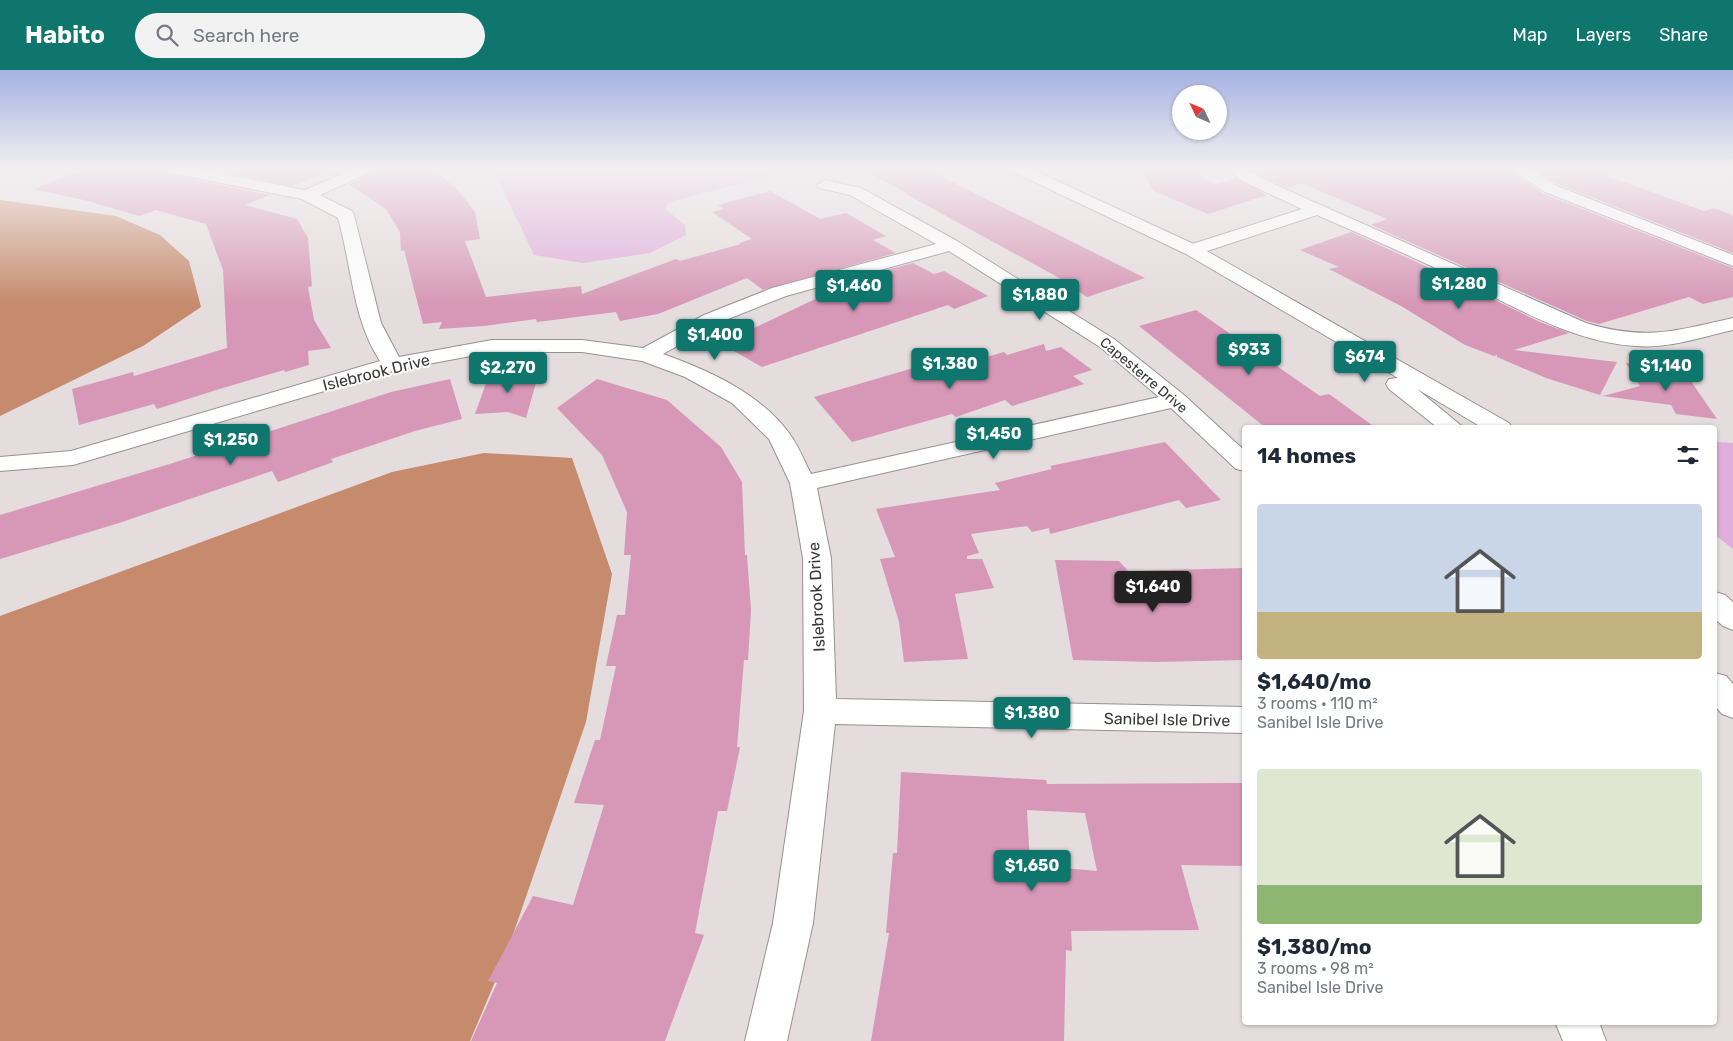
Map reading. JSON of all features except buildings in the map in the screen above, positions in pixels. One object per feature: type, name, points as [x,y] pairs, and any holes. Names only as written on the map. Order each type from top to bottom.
[{"type":"street","points":[[343,213],[346,215],[354,240],[368,311],[377,338],[393,364]]},
{"type":"street","name":"Capesterre Drive","points":[[896,213],[951,245],[1107,343],[1176,400],[1242,461]]},
{"type":"street","points":[[1113,213],[1192,250],[1496,425]]},
{"type":"street","points":[[1192,250],[1306,213]]},
{"type":"street","points":[[1324,213],[1452,268],[1546,315],[1584,330],[1626,340],[1664,339],[1733,324]]},
{"type":"street","points":[[1612,213],[1733,261]]},
{"type":"street","points":[[646,355],[710,319],[779,292],[951,245]]},
{"type":"street","points":[[1300,311],[1449,425]]},
{"type":"street","name":"Islebrook Drive","points":[[0,464],[73,458],[393,364],[492,346],[582,346],[646,355],[693,372],[740,398],[779,436],[803,483],[817,558],[820,711],[793,923],[766,1041]]},
{"type":"street","points":[[803,483],[1176,400]]},
{"type":"street","points":[[1717,604],[1733,620]]},
{"type":"street","points":[[1717,688],[1733,705]]},
{"type":"street","name":"Sanibel Isle Drive","points":[[820,711],[1242,720]]},
{"type":"street","points":[[1577,1025],[1585,1041]]},
{"type":"shaded area","points":[[0,213],[97,213],[116,216],[160,235],[189,261],[201,307],[143,346],[0,416]]},
{"type":"shaded area","points":[[514,213],[670,213],[685,225],[686,235],[650,253],[583,263],[534,255]]},
{"type":"shaded area","points":[[1717,442],[1733,443],[1733,549],[1717,537]]},
{"type":"shaded area","points":[[484,453],[572,458],[612,574],[586,722],[505,958],[470,1041],[0,1041],[0,616],[392,472]]}]
